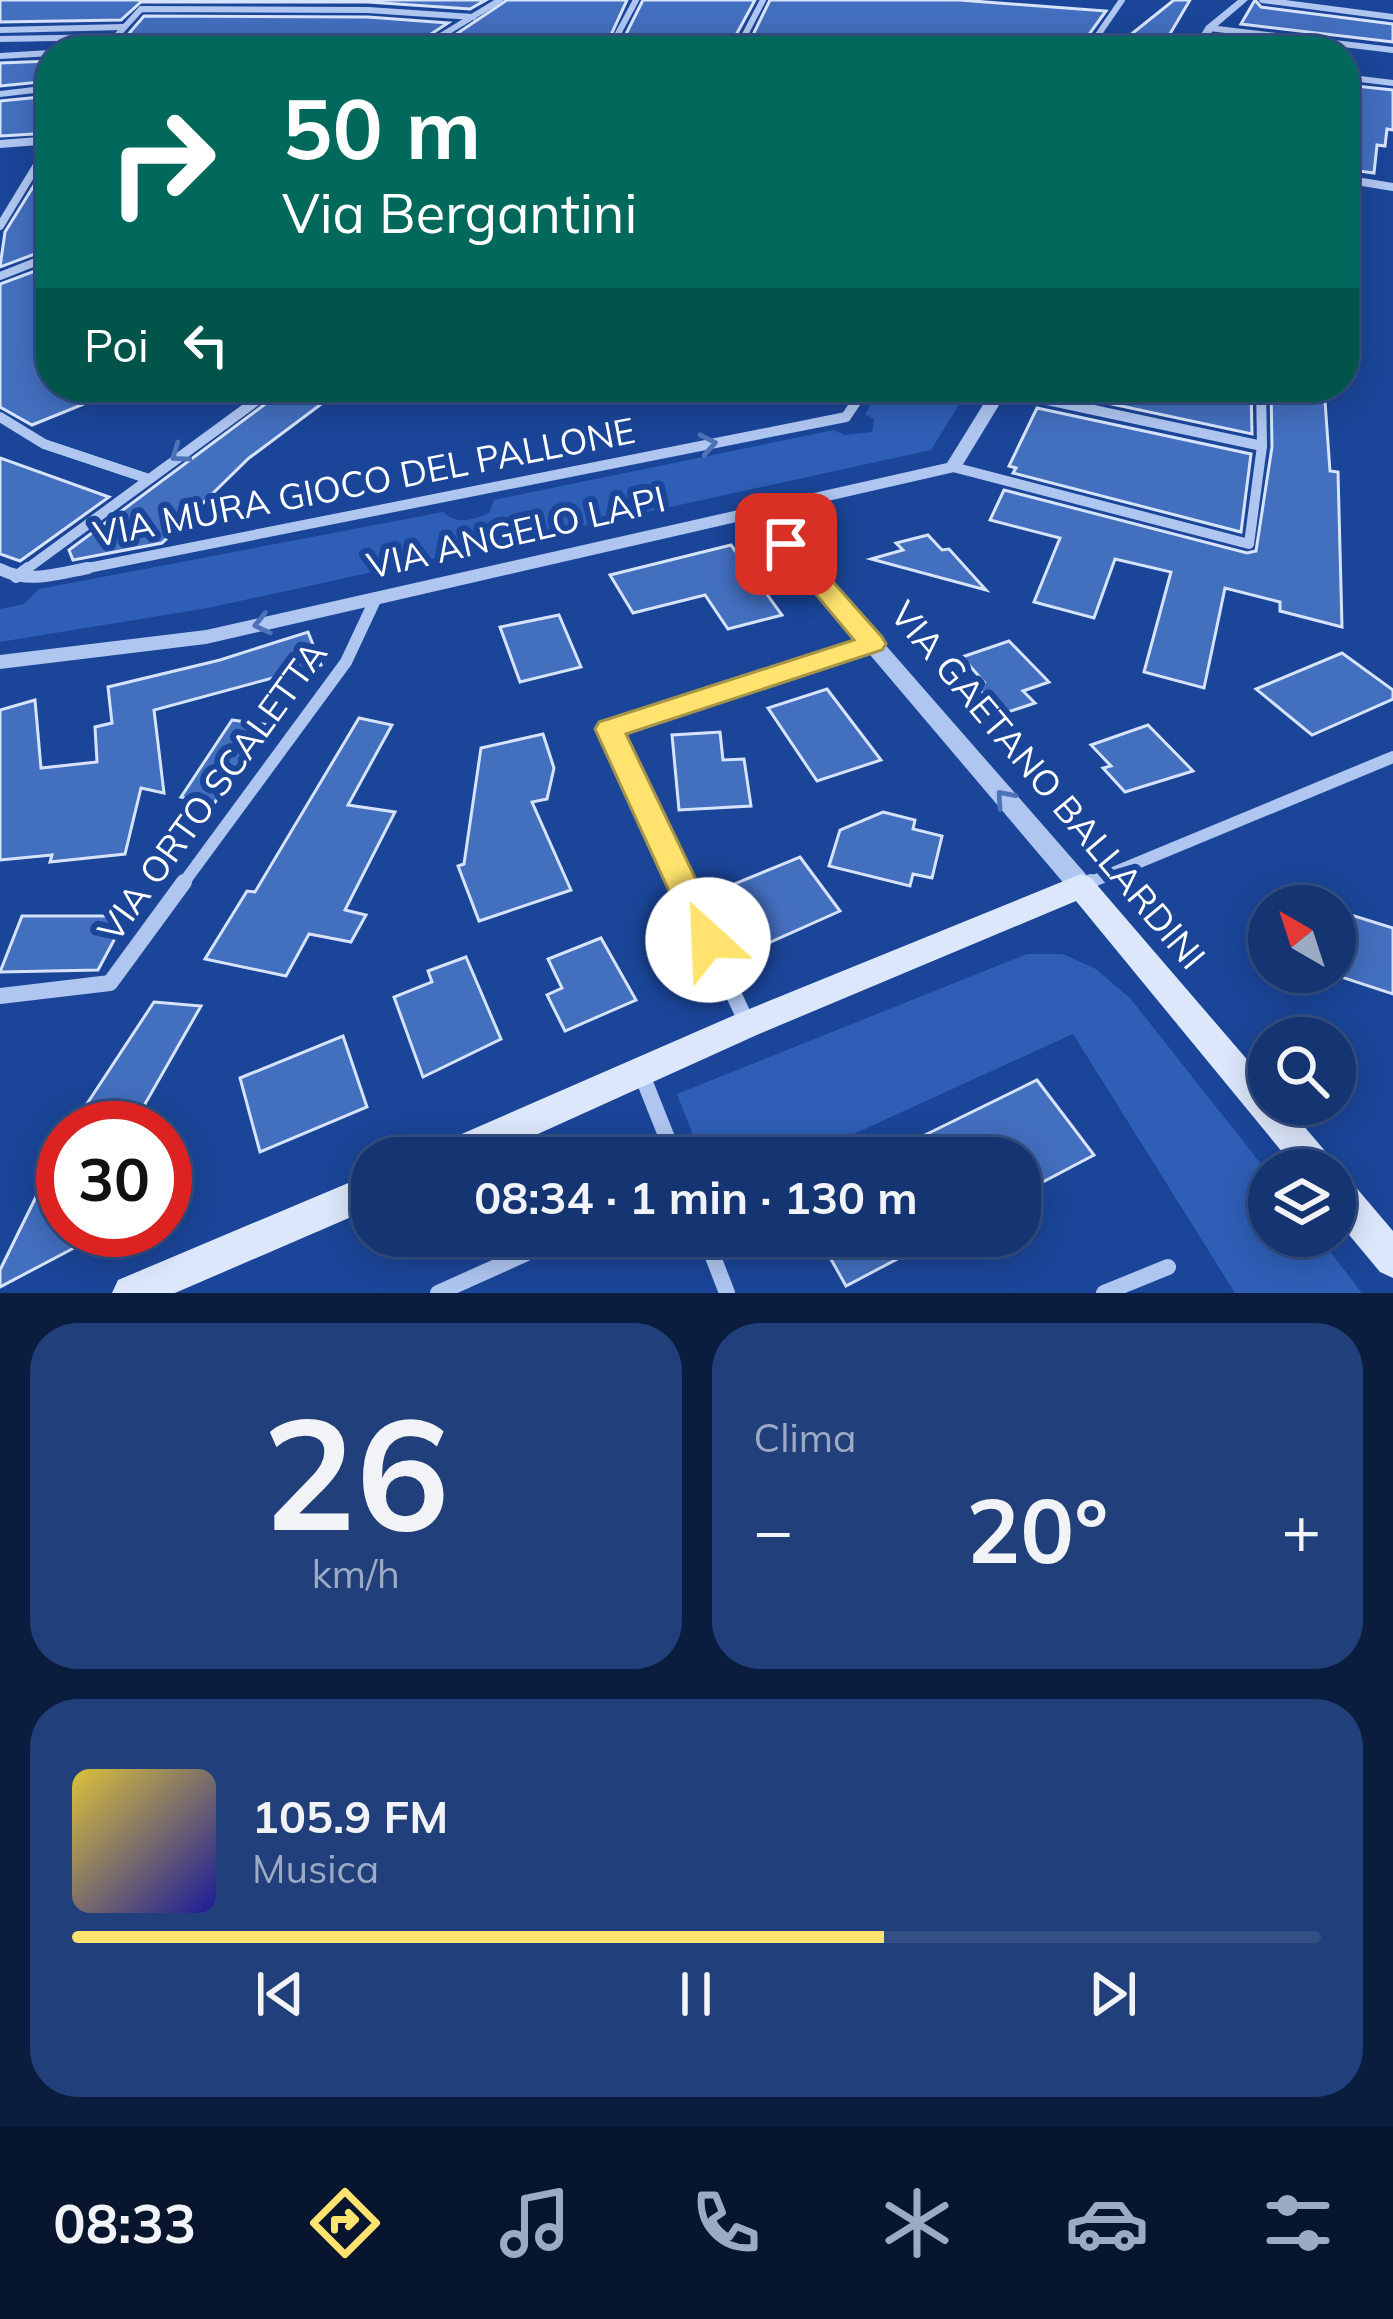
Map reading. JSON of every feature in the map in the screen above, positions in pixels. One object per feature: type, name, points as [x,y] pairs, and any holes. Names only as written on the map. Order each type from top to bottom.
[{"type":"main road","points":[[495,1137],[748,1024],[1081,886]]},
{"type":"main road","name":"VIA GAETANO BALLARDINI","points":[[1081,886],[1300,1149]]},
{"type":"main road","points":[[131,1293],[351,1199]]},
{"type":"main road","points":[[1356,1215],[1393,1259]]},
{"type":"street","points":[[428,13],[444,0]]},
{"type":"street","points":[[443,36],[500,0]]},
{"type":"street","points":[[617,36],[636,0]]},
{"type":"street","points":[[744,36],[763,0]]},
{"type":"street","points":[[1097,36],[1122,0]]},
{"type":"street","points":[[1204,36],[1244,0]]},
{"type":"street","points":[[1262,0],[1393,17]]},
{"type":"street","points":[[117,36],[141,9],[473,17]]},
{"type":"street","points":[[0,35],[126,27]]},
{"type":"street","points":[[1209,28],[1276,36]]},
{"type":"street","points":[[0,35],[58,36]]},
{"type":"street","points":[[1359,46],[1393,50]]},
{"type":"street","points":[[0,56],[36,54]]},
{"type":"street","points":[[1359,79],[1393,83]]},
{"type":"street","points":[[0,94],[36,90]]},
{"type":"street","points":[[0,144],[36,142]]},
{"type":"street","points":[[0,226],[36,166]]},
{"type":"street","points":[[1359,181],[1393,187]]},
{"type":"street","points":[[0,276],[36,262]]},
{"type":"street","points":[[0,568],[16,577],[254,402]]},
{"type":"street","name":"VIA MURA GIOCO DEL PALLONE","points":[[16,577],[37,578],[846,417],[856,402]]},
{"type":"street","points":[[992,402],[953,466],[1250,544],[1262,446],[1261,402]]},
{"type":"street","points":[[1064,402],[1262,446]]},
{"type":"street","points":[[0,417],[44,444],[146,478]]},
{"type":"street","name":"VIA ANGELO LAPI","points":[[0,662],[206,637],[953,466]]},
{"type":"street","name":"VIA GAETANO BALLARDINI","points":[[758,511],[1081,886]]},
{"type":"street","name":"VIA ORTO SCALETTA","points":[[0,996],[110,983],[346,662],[376,598]]},
{"type":"street","points":[[748,1024],[609,729],[872,644]]},
{"type":"street","points":[[1081,886],[1393,757]]},
{"type":"street","points":[[641,1075],[666,1137]]},
{"type":"street","points":[[438,1293],[518,1257]]},
{"type":"street","points":[[713,1257],[727,1293]]},
{"type":"street","points":[[1104,1293],[1168,1267]]},
{"type":"shaded area","points":[[873,402],[961,402],[931,450],[208,608],[0,642],[0,609],[24,604],[39,589],[443,512],[454,519],[471,519],[489,513],[494,500],[834,430],[844,435],[872,432],[874,419],[865,414]]},
{"type":"shaded area","points":[[1027,954],[1063,954],[1096,969],[1130,998],[1249,1149],[1248,1257],[1334,1257],[1362,1293],[1235,1293],[1073,1034],[847,1137],[694,1137],[677,1094]]},
{"type":"building","points":[[0,0],[486,0],[470,9],[368,2],[141,2],[121,20],[0,22]]},
{"type":"building","points":[[507,0],[627,0],[611,36],[453,36]]},
{"type":"building","points":[[643,0],[755,0],[736,36],[625,36]]},
{"type":"building","points":[[770,0],[959,0],[1106,11],[1088,36],[752,36]]},
{"type":"building","points":[[1174,0],[1190,0],[1169,36],[1129,36]]},
{"type":"building","points":[[1255,0],[1261,7],[1393,24],[1393,42],[1359,36],[1241,24]]},
{"type":"building","points":[[144,16],[368,17],[448,23],[428,36],[127,36]]},
{"type":"building","points":[[36,62],[36,82],[0,86],[0,63]]},
{"type":"building","points":[[1359,86],[1393,90],[1393,130],[1387,129],[1385,146],[1377,145],[1374,173],[1359,171]]},
{"type":"building","points":[[36,97],[36,134],[0,136],[0,101]]},
{"type":"building","points":[[36,182],[36,254],[0,267],[5,232]]},
{"type":"building","points":[[36,271],[36,402],[89,402],[32,425],[0,407],[0,284]]},
{"type":"building","points":[[268,402],[324,402],[249,458],[162,543],[73,560],[69,550]]},
{"type":"building","points":[[1102,402],[1251,402],[1252,434]]},
{"type":"building","points":[[1271,402],[1325,402],[1330,471],[1338,472],[1342,627],[1280,611],[1280,602],[1225,588],[1204,688],[1144,672],[1171,572],[1115,559],[1094,618],[1034,602],[1060,538],[990,520],[1004,490],[1247,553],[1256,551],[1272,447]]},
{"type":"building","points":[[1037,408],[1251,454],[1241,532],[1013,473],[1016,468],[1009,466]]},
{"type":"building","points":[[0,458],[109,497],[20,561],[0,554]]},
{"type":"building","points":[[928,535],[942,550],[949,549],[986,590],[871,559],[903,550],[896,543]]},
{"type":"building","points":[[731,545],[782,615],[728,629],[705,595],[633,613],[610,575]]},
{"type":"building","points":[[559,615],[581,667],[520,682],[500,627]]},
{"type":"building","points":[[308,632],[321,665],[154,710],[164,793],[141,788],[125,854],[50,862],[52,855],[0,860],[0,710],[35,700],[41,768],[97,762],[95,727],[112,723],[108,687],[220,660]]},
{"type":"building","points":[[1009,641],[1049,682],[1023,691],[1035,703],[1002,714],[975,685],[984,682],[962,657]]},
{"type":"building","points":[[1342,653],[1393,690],[1393,699],[1312,735],[1256,689]]},
{"type":"building","points":[[827,689],[881,760],[817,781],[768,708]]},
{"type":"building","points":[[359,718],[392,725],[348,805],[395,812],[345,910],[366,915],[351,942],[309,934],[286,976],[205,959],[247,891],[255,892]]},
{"type":"building","points":[[232,720],[270,725],[213,805],[181,797]]},
{"type":"building","points":[[1148,725],[1193,771],[1125,792],[1103,768],[1111,766],[1091,745]]},
{"type":"building","points":[[720,732],[723,760],[744,759],[751,806],[679,810],[672,735]]},
{"type":"building","points":[[543,734],[554,768],[547,799],[532,802],[571,890],[479,921],[458,866],[464,864],[481,748]]},
{"type":"building","points":[[883,812],[915,820],[913,829],[942,836],[932,878],[913,874],[910,886],[829,866],[840,830]]},
{"type":"building","points":[[800,857],[840,911],[766,944],[727,887]]},
{"type":"building","points":[[22,916],[127,916],[98,970],[0,972]]},
{"type":"building","points":[[1356,917],[1393,928],[1393,994],[1356,982]]},
{"type":"building","points":[[601,938],[636,1000],[565,1031],[547,995],[562,988],[548,959]]},
{"type":"building","points":[[466,957],[501,1039],[423,1077],[394,997],[432,982],[428,971]]},
{"type":"building","points":[[154,1002],[201,1006],[147,1101],[89,1101]]},
{"type":"building","points":[[343,1036],[367,1107],[260,1152],[240,1078]]},
{"type":"building","points":[[1037,1080],[1094,1155],[1041,1183],[1041,1137],[921,1137]]},
{"type":"building","points":[[36,1197],[36,1257],[57,1257],[0,1287],[0,1270]]},
{"type":"building","points":[[830,1257],[901,1257],[846,1286]]},
{"type":"route","points":[[708,940],[609,729],[872,644],[786,544]]}]
